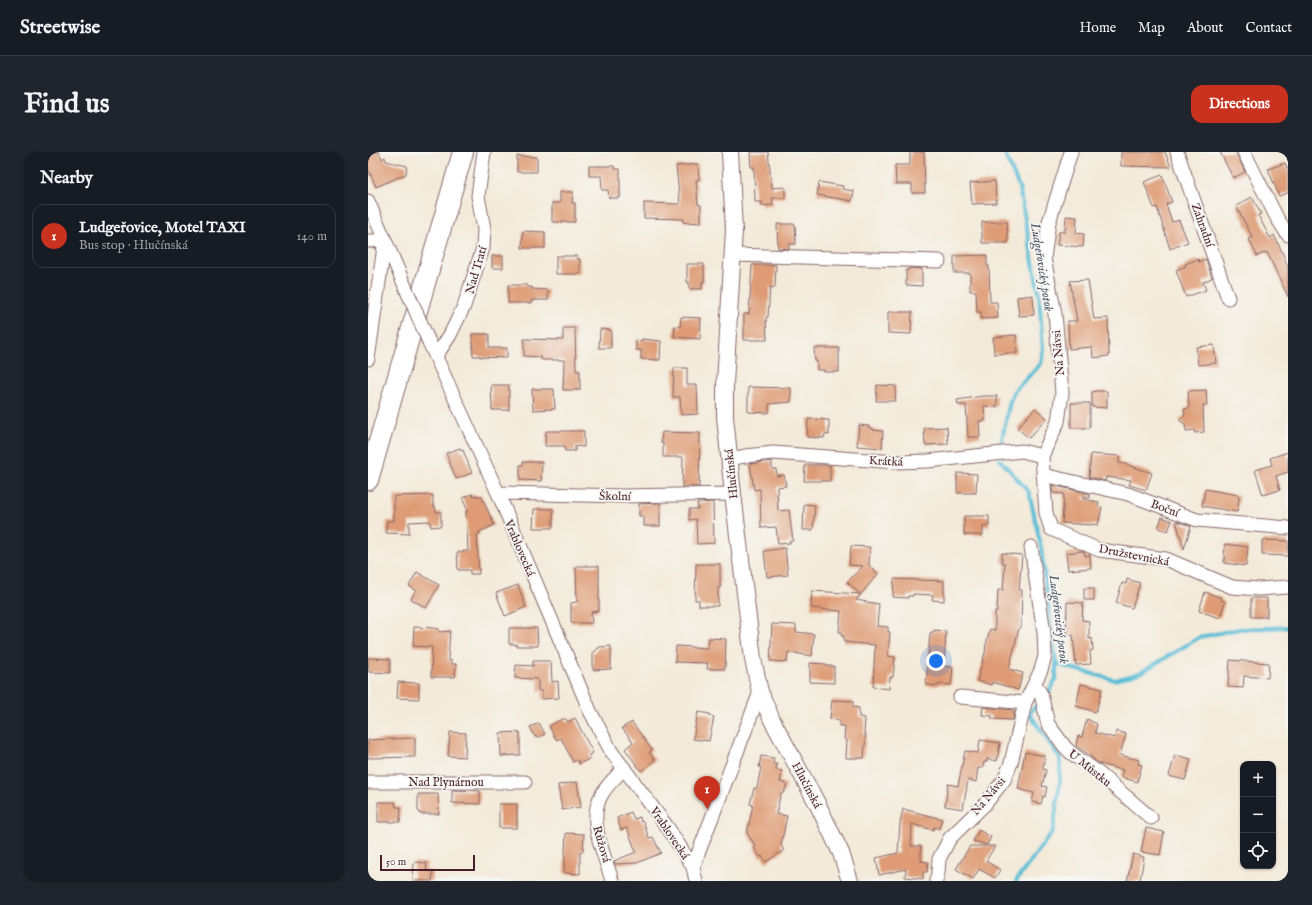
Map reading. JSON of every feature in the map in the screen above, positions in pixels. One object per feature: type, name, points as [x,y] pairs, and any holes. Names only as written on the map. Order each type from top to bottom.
[{"type":"main road","points":[[368,480],[463,152]]},
{"type":"street","name":"Nad Tratí","points":[[436,356],[450,335],[464,306],[483,248],[484,229],[478,196],[484,152]]},
{"type":"street","name":"Hlučínská","points":[[730,152],[734,230],[725,391],[725,417],[753,659],[760,692],[772,720],[821,810],[841,853],[850,881]]},
{"type":"street","name":"Na Návsi","points":[[1051,529],[1046,513],[1042,456],[1058,422],[1062,393],[1055,314],[1044,258],[1049,222],[1072,152]]},
{"type":"street","name":"Zahradní","points":[[1177,152],[1228,298]]},
{"type":"street","points":[[1244,152],[1277,218],[1288,235]]},
{"type":"street","name":"Vrablovecká","points":[[368,201],[429,342],[498,493],[590,711],[611,751],[668,828],[693,867],[696,881]]},
{"type":"street","points":[[368,241],[385,240],[368,359]]},
{"type":"street","points":[[732,254],[939,261]]},
{"type":"street","name":"Krátká","points":[[730,459],[773,453],[896,462],[928,461],[1022,451],[1042,456]]},
{"type":"street","name":"Boční","points":[[1043,475],[1128,494],[1197,520],[1288,528]]},
{"type":"street","name":"Školní","points":[[498,493],[622,496],[733,494]]},
{"type":"street","name":"Družstevnická","points":[[1051,529],[1099,550],[1166,559],[1232,587],[1288,587]]},
{"type":"street","name":"Na Návsi","points":[[936,881],[939,859],[950,838],[985,804],[1004,780],[1012,764],[1025,703],[1040,694],[1045,656],[1044,632],[1031,547]]},
{"type":"street","points":[[693,867],[760,692]]},
{"type":"street","name":"U Můstku","points":[[1040,694],[1048,724],[1071,753],[1096,771],[1151,818]]},
{"type":"street","points":[[960,697],[1025,703]]},
{"type":"street","name":"Růžová","points":[[612,881],[595,822],[596,809],[602,794],[624,768]]},
{"type":"street","name":"Nad Plynárnou","points":[[368,782],[525,782]]},
{"type":"building","points":[[379,152],[382,159],[385,157],[386,161],[407,166],[406,174],[376,187],[368,169],[368,156]]},
{"type":"building","points":[[750,152],[768,152],[772,188],[785,187],[785,198],[772,198],[773,205],[762,206],[762,202],[755,202],[754,167],[751,167]]},
{"type":"building","points":[[910,152],[924,152],[925,193],[912,193],[912,184],[896,184],[895,165],[910,165]]},
{"type":"building","points":[[1121,152],[1165,152],[1171,167],[1121,166]]},
{"type":"building","points":[[1220,152],[1236,152],[1245,172],[1233,178]]},
{"type":"building","points":[[517,156],[537,157],[537,172],[517,172]]},
{"type":"building","points":[[1285,163],[1288,170],[1288,193],[1279,196],[1268,169]]},
{"type":"building","points":[[698,164],[699,180],[696,180],[698,204],[701,205],[701,223],[683,222],[684,219],[644,218],[644,203],[680,204],[676,166]]},
{"type":"building","points":[[589,166],[614,166],[615,169],[620,169],[620,198],[609,198],[608,190],[602,190],[601,176],[589,176]]},
{"type":"building","points":[[1162,175],[1172,202],[1166,204],[1172,222],[1179,220],[1188,242],[1170,249],[1157,207],[1154,208],[1144,182]]},
{"type":"building","points":[[995,181],[996,203],[972,204],[970,183]]},
{"type":"building","points":[[819,182],[843,186],[842,189],[854,191],[852,201],[817,195]]},
{"type":"building","points":[[560,192],[573,192],[572,203],[575,203],[575,222],[552,222],[552,203],[560,203]]},
{"type":"building","points":[[1252,197],[1261,214],[1258,215],[1270,238],[1274,235],[1283,254],[1288,268],[1288,297],[1267,252],[1257,256],[1249,239],[1253,238],[1236,206]]},
{"type":"building","points":[[1066,216],[1077,217],[1076,233],[1084,234],[1083,247],[1057,245],[1059,232],[1065,232]]},
{"type":"building","points":[[982,222],[1007,222],[1008,243],[982,243]]},
{"type":"building","points":[[777,224],[795,224],[796,244],[789,244],[789,249],[778,248]]},
{"type":"building","points":[[523,231],[545,232],[545,248],[522,248]]},
{"type":"building","points":[[987,255],[987,266],[989,266],[990,302],[997,302],[998,318],[981,319],[981,312],[977,312],[976,291],[970,291],[970,273],[954,273],[954,256]]},
{"type":"building","points":[[492,256],[503,256],[503,268],[492,268]]},
{"type":"building","points":[[556,256],[578,256],[577,259],[580,259],[580,274],[556,274]]},
{"type":"building","points":[[1198,259],[1199,262],[1206,259],[1212,278],[1203,282],[1206,290],[1186,297],[1176,270],[1186,266],[1185,264]]},
{"type":"building","points":[[687,264],[704,264],[704,282],[702,282],[702,289],[689,289],[689,282],[687,282]]},
{"type":"building","points":[[752,265],[776,265],[775,288],[770,287],[768,317],[766,317],[767,340],[744,340],[744,314],[749,314]]},
{"type":"building","points":[[909,268],[922,269],[922,286],[906,285],[906,270],[909,270]]},
{"type":"building","points":[[1088,280],[1094,319],[1108,318],[1109,356],[1093,358],[1092,347],[1069,349],[1068,321],[1077,321],[1070,281]]},
{"type":"building","points":[[508,285],[527,285],[527,287],[532,287],[532,289],[548,290],[548,300],[532,300],[532,303],[508,303]]},
{"type":"building","points":[[1033,295],[1034,315],[1019,316],[1017,297]]},
{"type":"building","points":[[888,312],[912,312],[911,334],[888,333]]},
{"type":"building","points":[[681,317],[701,318],[700,339],[674,337],[675,326],[680,327]]},
{"type":"building","points":[[563,328],[575,328],[576,371],[580,371],[580,390],[563,390],[564,360],[543,360],[541,357],[524,356],[524,339],[563,340]]},
{"type":"building","points":[[600,329],[611,330],[611,348],[599,348]]},
{"type":"building","points":[[472,334],[489,334],[489,348],[507,348],[507,358],[473,356]]},
{"type":"building","points":[[1016,335],[1017,353],[994,354],[993,337]]},
{"type":"building","points":[[642,339],[661,341],[660,360],[641,359],[641,350],[636,350],[636,340],[642,341]]},
{"type":"building","points":[[1214,345],[1216,363],[1198,365],[1196,347]]},
{"type":"building","points":[[814,348],[839,348],[839,372],[824,372],[824,370],[817,370],[817,361],[815,361]]},
{"type":"building","points":[[674,368],[687,368],[687,385],[697,385],[698,414],[681,415],[680,397],[673,397]]},
{"type":"building","points":[[491,385],[509,385],[509,410],[492,410]]},
{"type":"building","points":[[877,385],[896,386],[895,401],[876,401]]},
{"type":"building","points":[[748,387],[791,388],[791,402],[769,404],[769,413],[748,412]]},
{"type":"building","points":[[532,389],[554,389],[555,409],[533,410]]},
{"type":"building","points":[[1206,390],[1207,405],[1203,405],[1204,432],[1195,433],[1194,430],[1186,431],[1185,424],[1179,420],[1185,415],[1184,409],[1189,408],[1188,391]]},
{"type":"building","points":[[1107,391],[1107,408],[1092,407],[1092,392]]},
{"type":"building","points":[[983,396],[997,396],[997,407],[984,406],[985,421],[979,421],[980,437],[968,437],[966,405],[958,405],[957,400]]},
{"type":"building","points":[[1071,403],[1090,403],[1090,428],[1071,428]]},
{"type":"building","points":[[1035,408],[1047,418],[1029,438],[1017,428]]},
{"type":"building","points":[[808,419],[829,420],[829,435],[825,434],[824,438],[807,437]]},
{"type":"building","points":[[859,425],[869,426],[869,428],[873,428],[873,430],[883,431],[882,448],[857,446]]},
{"type":"building","points":[[947,427],[948,444],[925,445],[924,428]]},
{"type":"building","points":[[546,431],[584,431],[584,447],[575,446],[575,451],[565,451],[565,446],[545,446]]},
{"type":"building","points":[[662,432],[700,433],[699,487],[682,487],[683,457],[663,457],[663,443],[661,443]]},
{"type":"building","points":[[460,448],[461,451],[463,450],[472,473],[456,479],[446,453]]},
{"type":"building","points":[[1288,452],[1288,472],[1276,476],[1280,490],[1263,495],[1255,470],[1272,465],[1270,458]]},
{"type":"building","points":[[1091,454],[1119,456],[1119,463],[1152,473],[1146,490],[1129,485],[1131,480],[1106,477],[1105,481],[1089,477]]},
{"type":"building","points":[[772,461],[772,469],[776,469],[777,476],[784,475],[786,486],[777,487],[778,511],[789,510],[793,541],[789,541],[790,543],[778,544],[776,527],[761,528],[760,489],[754,490],[750,464]]},
{"type":"building","points":[[523,462],[542,462],[541,481],[520,480],[520,465],[523,465]]},
{"type":"building","points":[[805,465],[830,465],[830,481],[804,481]]},
{"type":"building","points":[[957,473],[977,474],[976,493],[957,493]]},
{"type":"building","points":[[1052,485],[1090,494],[1090,498],[1083,497],[1083,499],[1099,502],[1098,506],[1102,507],[1098,525],[1062,523],[1064,494],[1053,493]]},
{"type":"building","points":[[1205,489],[1238,495],[1239,499],[1237,512],[1202,506]]},
{"type":"building","points":[[472,494],[473,496],[477,495],[477,497],[481,495],[494,525],[479,532],[480,534],[477,535],[479,574],[470,574],[470,570],[458,570],[457,552],[468,551],[466,511],[468,511],[462,498]]},
{"type":"building","points":[[433,495],[433,506],[435,506],[436,512],[441,512],[441,526],[431,527],[430,521],[409,522],[409,534],[386,533],[387,521],[394,521],[394,496]]},
{"type":"building","points":[[713,502],[714,543],[697,544],[696,519],[689,520],[689,509],[698,509],[697,503]]},
{"type":"building","points":[[660,503],[660,526],[644,526],[644,516],[639,516],[639,504]]},
{"type":"building","points":[[804,504],[815,505],[813,530],[803,530]]},
{"type":"building","points":[[534,509],[553,509],[553,528],[533,528]]},
{"type":"building","points":[[964,516],[989,516],[989,526],[983,526],[983,535],[964,535]]},
{"type":"building","points":[[1162,517],[1172,521],[1168,531],[1158,528]]},
{"type":"building","points":[[1176,521],[1191,526],[1184,549]]},
{"type":"building","points":[[1262,540],[1288,541],[1288,556],[1262,555]]},
{"type":"building","points":[[1225,544],[1248,547],[1246,566],[1224,563]]},
{"type":"building","points":[[851,546],[870,547],[869,565],[878,574],[856,600],[879,604],[877,626],[888,627],[888,632],[890,632],[888,656],[895,657],[893,677],[890,677],[889,689],[873,687],[875,645],[844,642],[844,636],[841,636],[842,632],[839,632],[841,611],[811,608],[812,591],[860,594],[847,582],[863,566],[849,565]]},
{"type":"building","points":[[785,548],[788,575],[767,577],[764,551]]},
{"type":"building","points":[[1082,551],[1085,553],[1085,556],[1090,555],[1091,568],[1068,570],[1066,553]]},
{"type":"building","points":[[1002,553],[1022,555],[1019,590],[1022,590],[1021,628],[1019,628],[1009,669],[1023,673],[1018,690],[992,682],[992,685],[977,681],[990,629],[995,630],[995,612],[997,612],[998,590],[1003,590],[1005,563],[1002,563]]},
{"type":"building","points":[[696,564],[720,564],[718,606],[699,606],[699,600],[695,600]]},
{"type":"building","points":[[576,566],[599,566],[599,611],[591,612],[592,623],[571,623],[571,603],[577,602]]},
{"type":"building","points":[[417,572],[439,585],[426,608],[411,599],[416,590],[409,586]]},
{"type":"building","points":[[894,579],[944,581],[944,601],[932,600],[933,595],[913,594],[913,596],[908,596],[908,598],[893,597]]},
{"type":"building","points":[[1127,579],[1140,583],[1132,608],[1116,603],[1122,583],[1126,584]]},
{"type":"building","points":[[518,585],[526,607],[505,616],[496,593]]},
{"type":"building","points":[[1084,588],[1094,588],[1094,600],[1084,600]]},
{"type":"building","points":[[1205,592],[1222,598],[1221,600],[1225,602],[1220,618],[1199,611]]},
{"type":"building","points":[[1251,598],[1267,598],[1267,617],[1251,617]]},
{"type":"building","points":[[1067,602],[1083,603],[1082,620],[1089,621],[1089,639],[1092,638],[1093,650],[1090,651],[1091,664],[1076,665],[1073,635],[1066,635]]},
{"type":"building","points":[[772,624],[796,625],[796,632],[814,634],[812,656],[788,652],[787,662],[770,661]]},
{"type":"building","points":[[414,627],[439,629],[439,632],[450,631],[448,660],[451,660],[451,664],[456,664],[455,677],[431,677],[432,647],[413,646]]},
{"type":"building","points":[[509,628],[537,628],[538,646],[516,646],[516,644],[509,644]]},
{"type":"building","points":[[934,630],[946,631],[944,666],[953,667],[951,685],[926,685],[930,634],[931,632],[934,632]]},
{"type":"building","points":[[709,638],[726,639],[725,669],[707,669],[708,663],[675,662],[676,646],[708,648]]},
{"type":"building","points":[[611,646],[611,669],[593,670],[593,652],[599,647]]},
{"type":"building","points":[[368,658],[390,659],[390,673],[369,672]]},
{"type":"building","points":[[1230,660],[1269,663],[1268,678],[1244,676],[1243,688],[1228,687]]},
{"type":"building","points":[[533,661],[551,661],[552,682],[558,681],[559,698],[542,699],[542,691],[538,690],[538,679],[515,678],[516,665],[533,666]]},
{"type":"building","points":[[810,663],[834,666],[834,683],[810,682]]},
{"type":"building","points":[[398,682],[419,683],[419,699],[397,698]]},
{"type":"building","points":[[1081,684],[1102,689],[1096,712],[1076,706]]},
{"type":"building","points":[[832,700],[853,701],[853,707],[859,708],[859,717],[865,718],[864,734],[866,734],[864,758],[846,758],[847,740],[844,739],[845,726],[839,726],[840,720],[830,719]]},
{"type":"building","points":[[983,707],[1014,710],[1013,720],[992,719],[992,716],[982,715]]},
{"type":"building","points":[[698,712],[710,714],[710,716],[714,717],[709,741],[693,739]]},
{"type":"building","points":[[575,718],[593,753],[589,755],[591,758],[579,764],[578,760],[573,762],[561,738],[557,740],[555,738],[549,726],[562,719],[566,719],[568,722]]},
{"type":"building","points":[[1087,719],[1097,724],[1095,733],[1115,738],[1116,731],[1126,734],[1120,755],[1139,760],[1138,764],[1142,765],[1137,782],[1121,777],[1123,770],[1100,764],[1076,746],[1078,736],[1082,737]]},
{"type":"building","points":[[632,722],[652,750],[649,752],[655,760],[641,771],[625,749],[633,742],[622,728]]},
{"type":"building","points":[[539,723],[545,734],[535,737],[530,727]]},
{"type":"building","points":[[450,732],[466,733],[465,757],[448,756]]},
{"type":"building","points":[[520,732],[520,755],[501,756],[500,733]]},
{"type":"building","points":[[415,738],[415,757],[368,758],[368,740]]},
{"type":"building","points":[[980,740],[1000,743],[997,761],[987,759],[987,762],[984,762],[983,768],[978,768],[976,782],[968,780],[963,809],[945,806],[948,784],[958,786],[965,751],[978,753]]},
{"type":"building","points":[[1025,752],[1045,756],[1043,769],[1046,770],[1042,786],[1047,787],[1045,797],[1043,796],[1041,804],[1032,802],[1034,793],[1018,789]]},
{"type":"building","points":[[1175,755],[1191,759],[1185,780],[1169,776]]},
{"type":"building","points":[[761,756],[774,758],[773,764],[777,764],[776,770],[782,771],[780,782],[787,784],[784,793],[781,793],[776,814],[787,816],[781,845],[784,850],[766,862],[762,856],[760,857],[754,848],[756,847],[747,833],[753,805],[750,804],[754,788],[757,788],[761,767],[759,767]]},
{"type":"building","points":[[577,782],[581,807],[562,810],[558,785]]},
{"type":"building","points":[[452,790],[480,791],[480,804],[452,803]]},
{"type":"building","points":[[418,794],[438,794],[439,814],[420,814],[418,811]]},
{"type":"building","points":[[378,802],[395,802],[396,807],[401,807],[400,822],[378,822]]},
{"type":"building","points":[[499,804],[517,804],[517,828],[499,828]]},
{"type":"building","points":[[903,809],[942,819],[939,829],[934,827],[933,830],[912,824],[911,846],[921,846],[921,861],[928,862],[927,872],[923,872],[923,879],[905,877],[906,869],[879,875],[876,858],[898,853],[900,823]]},
{"type":"building","points":[[631,812],[634,819],[640,817],[641,822],[643,821],[649,838],[653,837],[661,853],[637,863],[615,864],[614,861],[636,852],[627,828],[621,830],[617,818]]},
{"type":"building","points":[[1146,828],[1164,832],[1160,855],[1141,852]]},
{"type":"building","points":[[979,830],[991,837],[987,845],[973,841]]},
{"type":"building","points":[[566,833],[584,834],[583,852],[580,852],[580,874],[564,873]]},
{"type":"building","points":[[970,846],[995,846],[986,861],[1000,870],[995,878],[979,869],[973,879],[956,869]]},
{"type":"building","points":[[1133,854],[1144,857],[1140,881],[1127,881]]},
{"type":"building","points":[[414,862],[427,863],[426,871],[433,871],[432,881],[413,881]]},
{"type":"waterway","name":"Ludgeřovický potok","points":[[1000,448],[1010,401],[1015,390],[1041,364],[1043,350],[1039,294],[1019,187],[1004,152]]},
{"type":"waterway","name":"Ludgeřovický potok","points":[[1000,460],[1029,492],[1041,547],[1056,664],[1056,679],[1046,697]]},
{"type":"waterway","points":[[1056,664],[1115,680],[1140,673],[1200,637],[1239,629],[1288,627]]},
{"type":"waterway","name":"Ludgeřovický potok","points":[[1016,881],[1053,831],[1060,782],[1060,758],[1029,713],[1041,702]]},
{"type":"place","name":"Ludgeřovice, Motel TAXI","points":[[707,809]]}]
